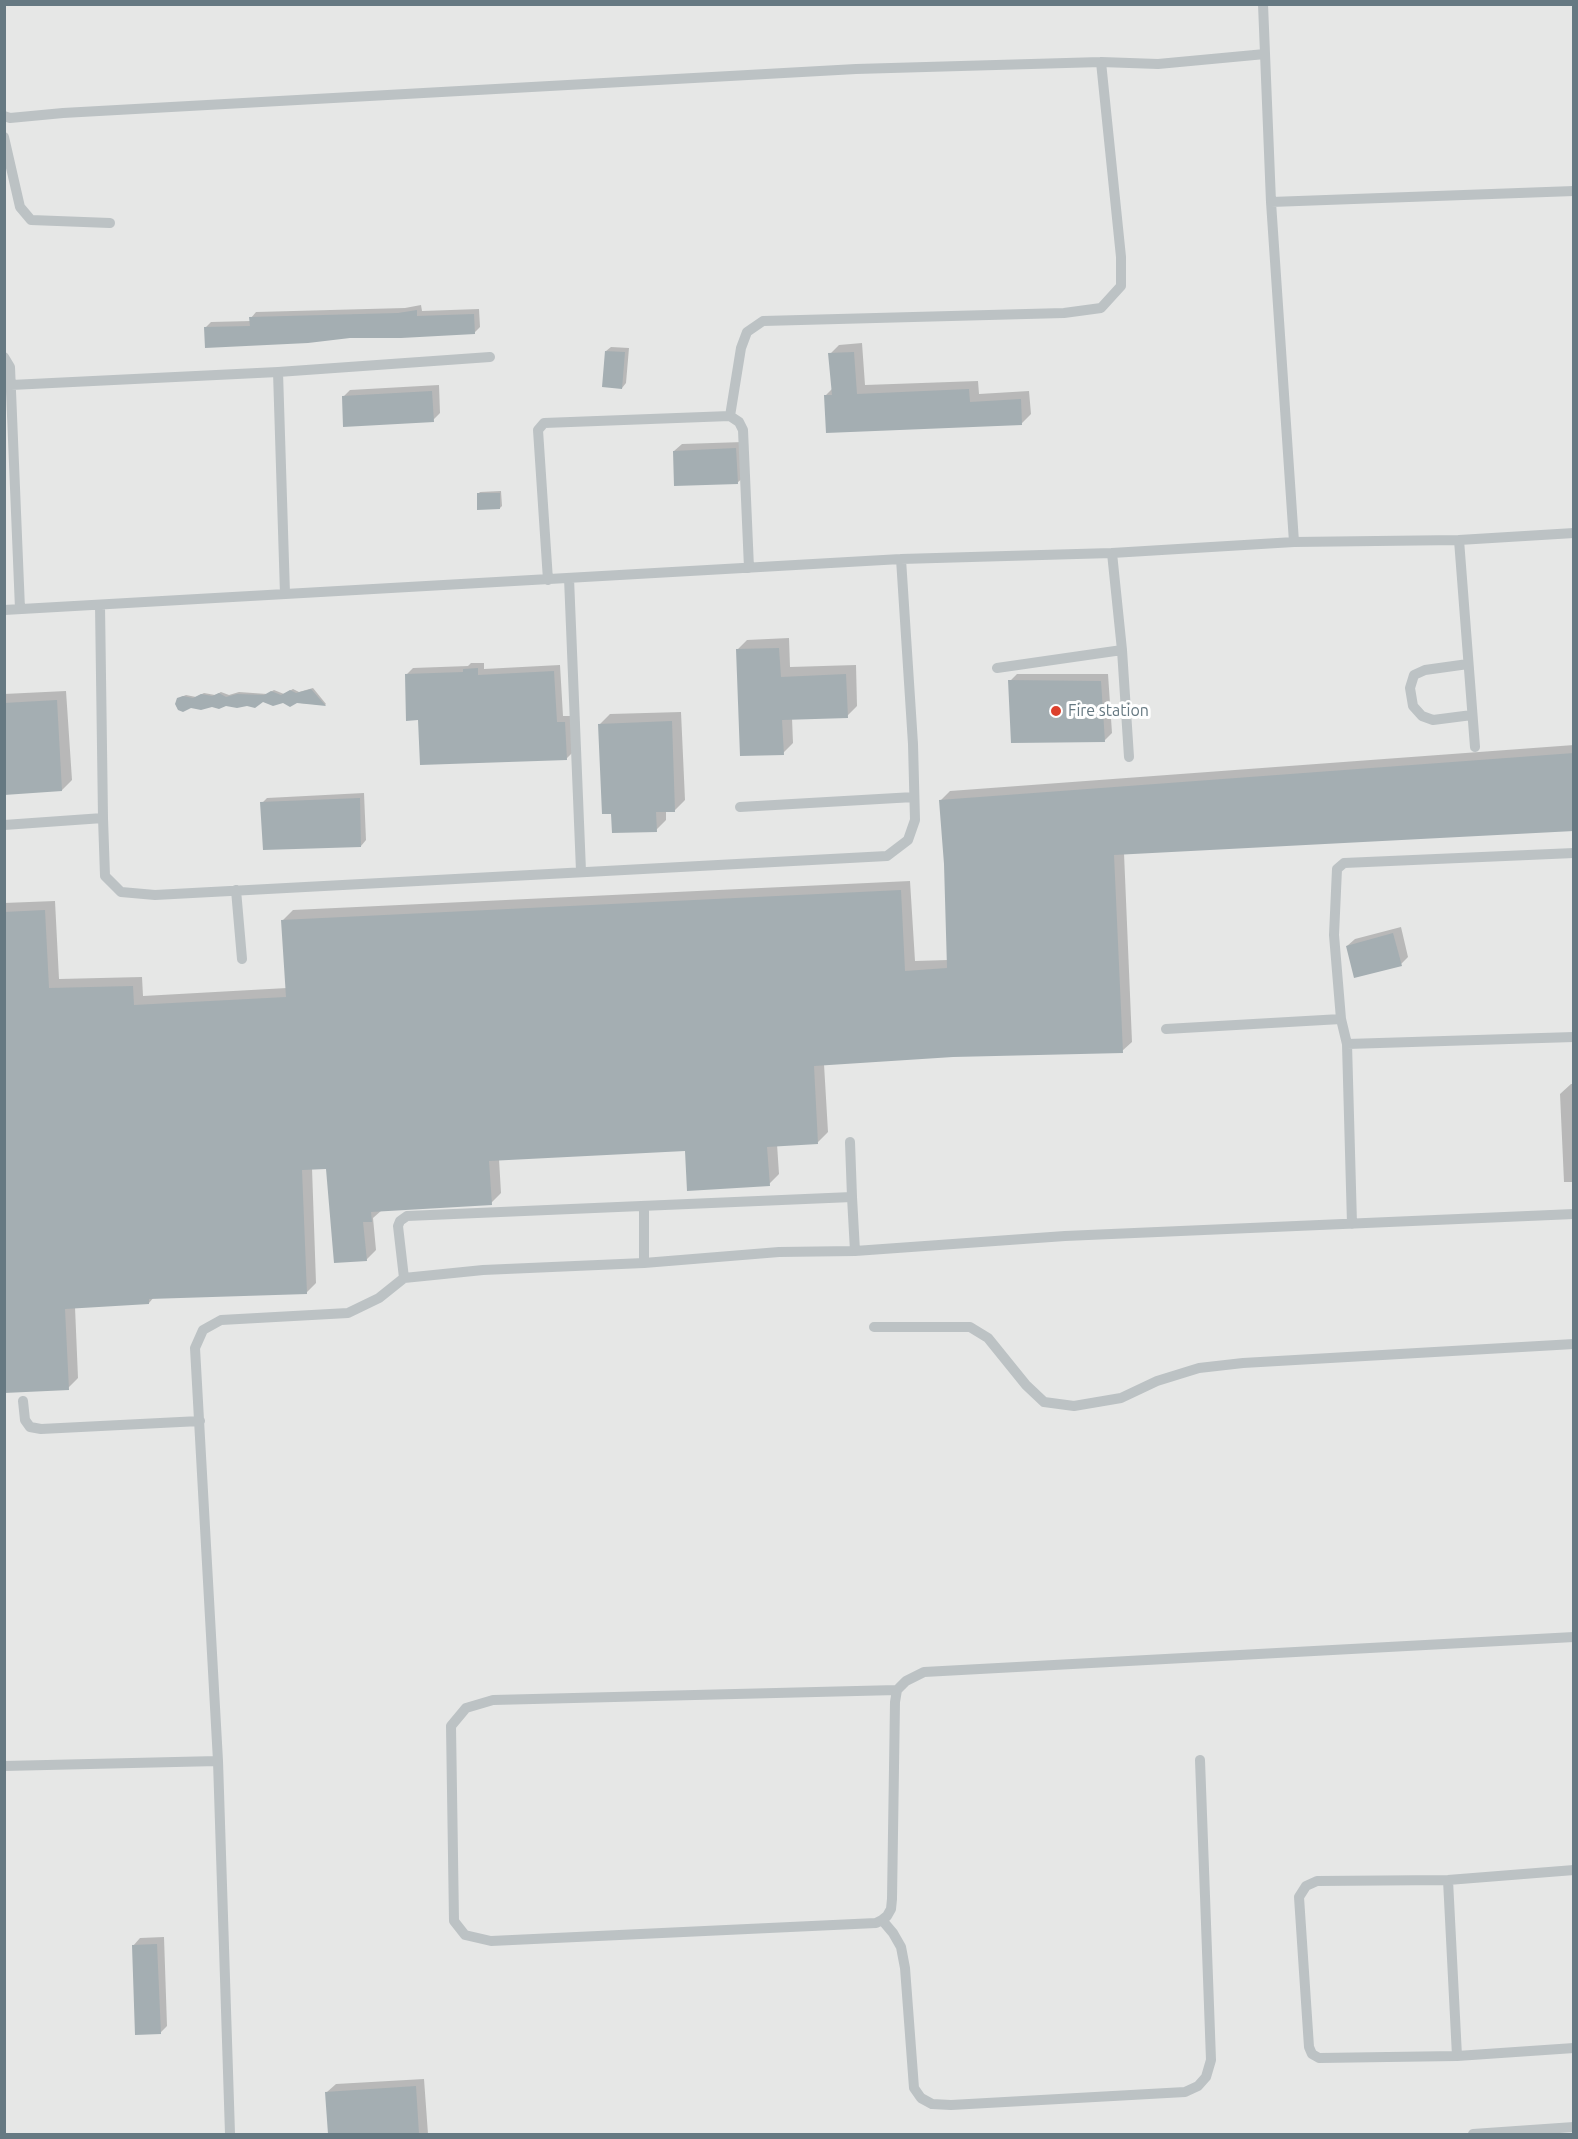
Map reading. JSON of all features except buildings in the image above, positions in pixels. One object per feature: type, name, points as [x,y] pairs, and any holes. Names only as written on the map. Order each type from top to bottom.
[{"type":"lane","points":[[1263,4],[1271,202],[1293,542]]},
{"type":"lane","points":[[4,116],[10,118],[63,113],[856,69],[1101,62],[1158,64],[1265,54]]},
{"type":"lane","points":[[730,416],[741,348],[747,332],[763,321],[1064,314],[1101,308],[1121,286],[1121,257],[1101,62]]},
{"type":"lane","points":[[4,138],[20,207],[32,220],[110,223]]},
{"type":"lane","points":[[1271,202],[1574,191]]},
{"type":"lane","points":[[4,357],[10,367],[20,609]]},
{"type":"lane","points":[[11,385],[278,372],[490,357]]},
{"type":"lane","points":[[278,372],[285,594]]},
{"type":"lane","points":[[548,579],[538,430],[543,423],[730,416],[739,422],[743,430],[749,568]]},
{"type":"lane","points":[[4,610],[901,560],[1112,553],[1293,542],[1459,540],[1574,532]]},
{"type":"lane","points":[[1459,540],[1475,747]]},
{"type":"lane","points":[[1112,553],[1122,650],[1129,757]]},
{"type":"lane","points":[[100,604],[105,876],[121,892],[155,895],[887,856],[908,840],[915,820],[901,560]]},
{"type":"lane","points":[[569,578],[581,871]]},
{"type":"lane","points":[[997,668],[1122,650]]},
{"type":"lane","points":[[1468,664],[1425,670],[1414,675],[1410,688],[1413,706],[1422,716],[1432,720],[1472,715]]},
{"type":"lane","points":[[740,807],[914,797]]},
{"type":"lane","points":[[4,825],[103,818]]},
{"type":"lane","points":[[1352,1224],[1347,1044],[1341,1020],[1334,934],[1337,869],[1344,863],[1574,853]]},
{"type":"lane","points":[[236,890],[242,959]]},
{"type":"lane","points":[[1166,1029],[1341,1020]]},
{"type":"lane","points":[[1347,1044],[1574,1037]]},
{"type":"lane","points":[[850,1142],[855,1251]]},
{"type":"lane","points":[[404,1278],[398,1226],[400,1221],[407,1216],[852,1197]]},
{"type":"lane","points":[[644,1206],[644,1263]]},
{"type":"lane","points":[[230,2134],[218,1761],[195,1348],[203,1330],[221,1320],[348,1312],[379,1298],[404,1278],[483,1270],[644,1263],[779,1252],[855,1251],[1065,1236],[1574,1214]]},
{"type":"lane","points":[[874,1327],[970,1328],[988,1338],[1026,1385],[1044,1402],[1074,1406],[1122,1398],[1157,1381],[1198,1368],[1243,1363],[1574,1344]]},
{"type":"lane","points":[[23,1401],[25,1420],[30,1427],[41,1430],[200,1420]]},
{"type":"lane","points":[[897,1690],[493,1701],[466,1708],[451,1726],[454,1921],[465,1935],[491,1941],[876,1923],[882,1920],[891,1909],[892,1899],[897,1690],[906,1681],[924,1672],[1574,1638]]},
{"type":"lane","points":[[882,1920],[901,1947],[905,1968],[914,2088],[921,2098],[932,2104],[951,2105],[1185,2092],[1198,2086],[1206,2077],[1211,2060],[1200,1760]]},
{"type":"lane","points":[[4,1766],[218,1761]]},
{"type":"lane","points":[[1574,1870],[1448,1880],[1317,1881],[1306,1886],[1299,1897],[1309,2047],[1312,2054],[1319,2058],[1457,2056],[1574,2048]]},
{"type":"lane","points":[[1448,1880],[1457,2056]]},
{"type":"lane","points":[[1473,2134],[1574,2127]]},
{"type":"shaded area","points":[[5,5],[1573,5],[1573,2134],[5,2134]]},
{"type":"place","name":"Fire station","points":[[1056,711]]}]
